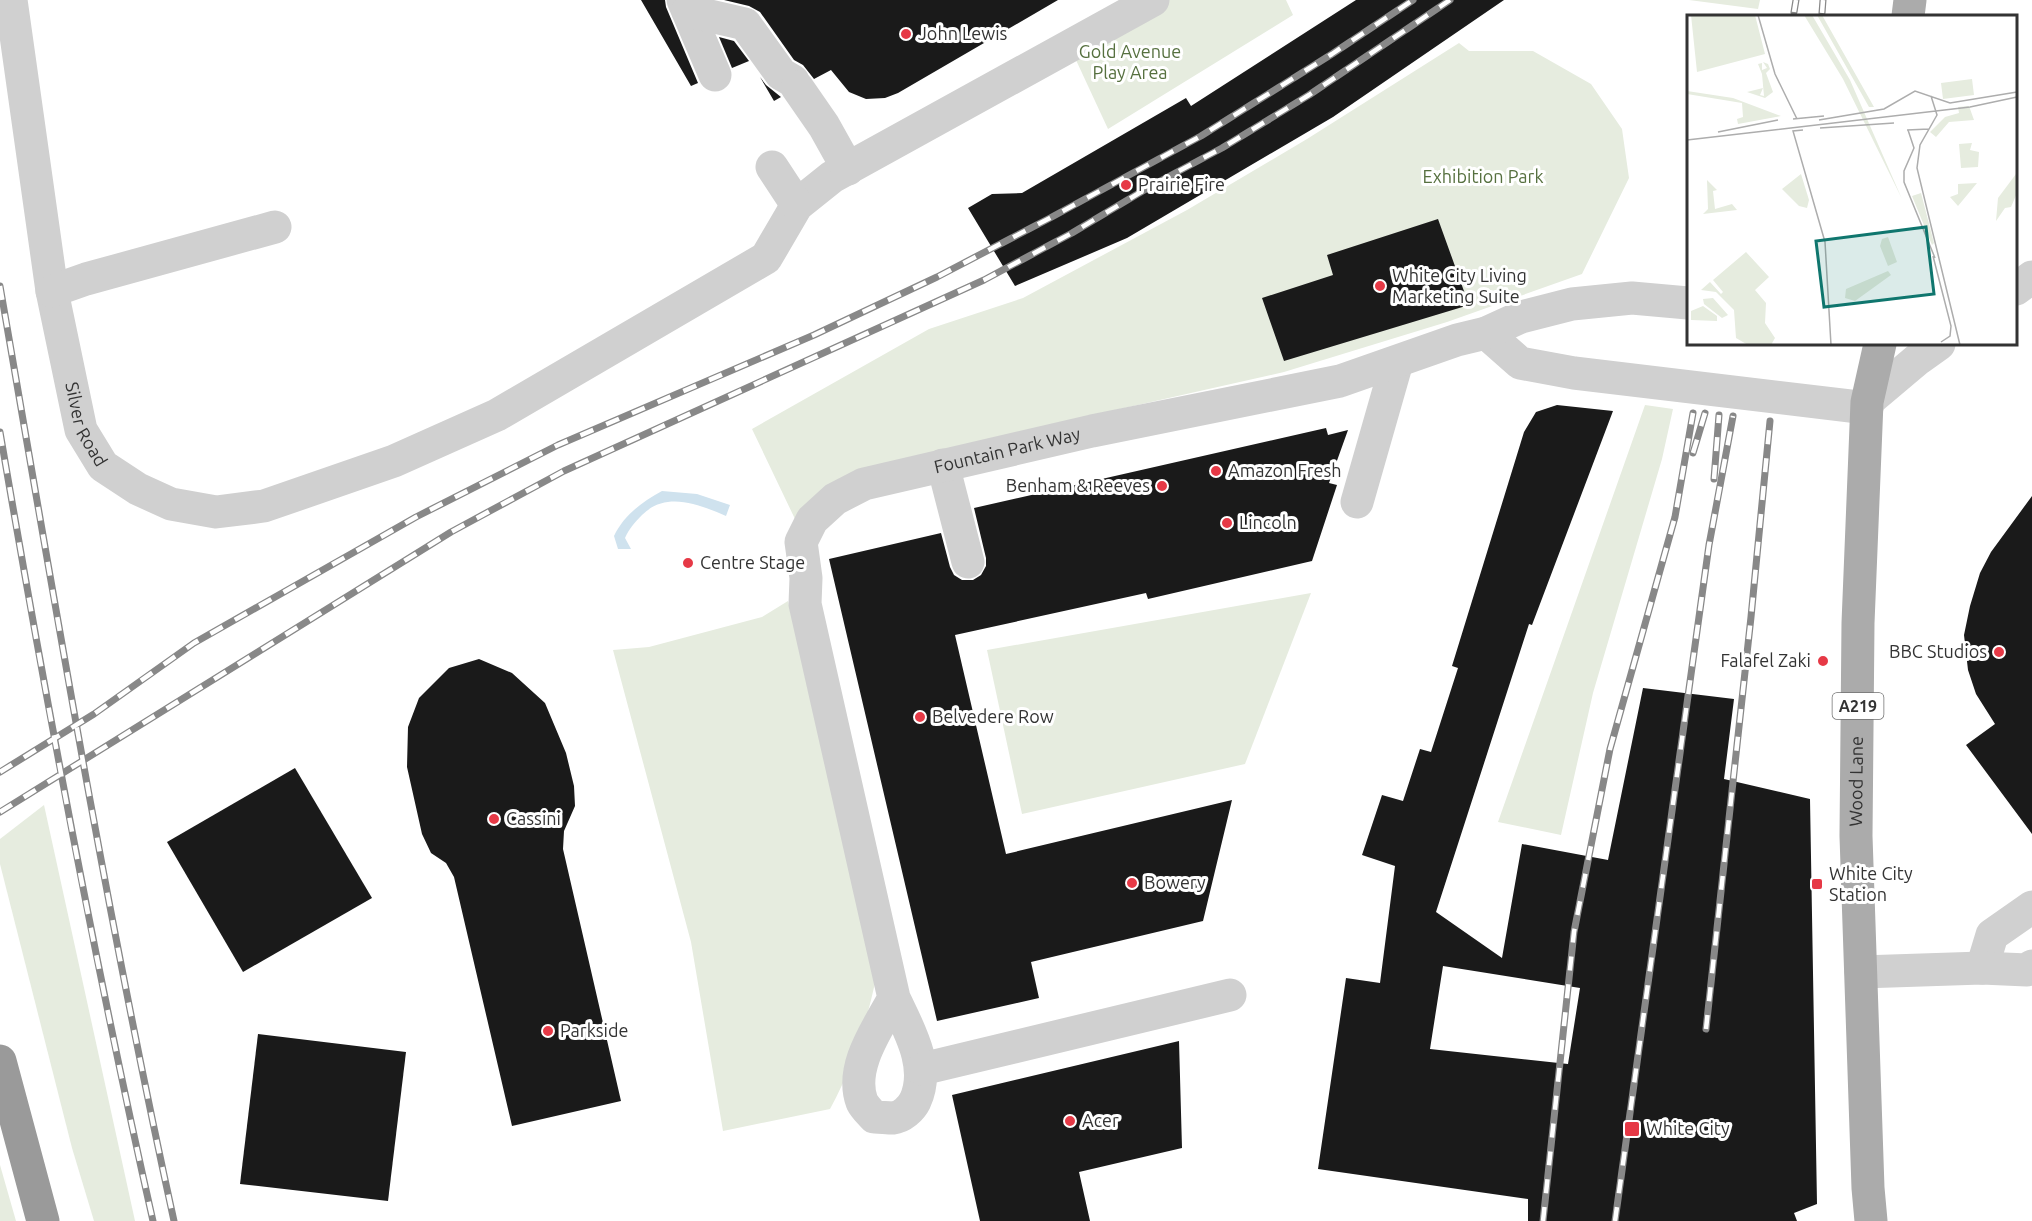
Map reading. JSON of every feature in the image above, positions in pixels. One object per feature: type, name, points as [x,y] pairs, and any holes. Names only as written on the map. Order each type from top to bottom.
[{"type":"highway","points":[[0,1035],[9,1098]]},
{"type":"highway","points":[[0,1061],[43,1221]]},
{"type":"main road","points":[[1908,15],[1910,0]]},
{"type":"main road","name":"Wood Lane","points":[[1872,1221],[1868,1188],[1856,836],[1858,647],[1867,405],[1880,345]]},
{"type":"street","name":"Silver Road","points":[[11,0],[52,291],[81,430],[103,466],[138,489],[171,504],[216,513],[264,506],[394,461],[496,415],[766,258],[797,205]]},
{"type":"street","points":[[772,167],[797,205],[832,177],[1153,0]]},
{"type":"street","points":[[685,6],[745,24],[787,85],[824,126],[848,169]]},
{"type":"street","points":[[685,6],[716,75]]},
{"type":"street","points":[[52,291],[86,279],[275,227]]},
{"type":"street","points":[[2017,288],[2032,277]]},
{"type":"street","name":"Fountain Park Way","points":[[894,998],[871,1041],[861,1066],[858,1086],[863,1104],[874,1117],[895,1118],[911,1108],[919,1093],[922,1069],[911,1036],[894,998],[805,604],[806,578],[801,542],[812,520],[836,499],[864,484],[1092,430],[1340,381],[1457,340],[1486,333],[1521,317],[1572,304],[1632,298],[1687,303]]},
{"type":"street","points":[[1486,333],[1520,363],[1583,374],[1867,405],[1918,359],[1938,345]]},
{"type":"street","points":[[1357,502],[1397,362]]},
{"type":"street","points":[[943,465],[968,562]]},
{"type":"street","points":[[1982,968],[1992,935],[2032,907]]},
{"type":"street","points":[[1861,972],[1982,968],[2027,970],[2032,966]]},
{"type":"street","points":[[922,1069],[1230,994]]},
{"type":"green space","name":"Gold Avenue Play Area","points":[[1152,0],[1286,0],[1293,15],[1108,129],[1069,45]]},
{"type":"green space","points":[[1689,0],[1760,0],[1758,9]]},
{"type":"green space","name":"Exhibition Park","points":[[1459,43],[1469,51],[1533,51],[1591,84],[1622,129],[1629,178],[1582,274],[1447,322],[1284,372],[1111,411],[795,519],[752,429],[929,329],[1023,298],[1187,210],[1307,139]]},
{"type":"green space","points":[[1645,405],[1673,409],[1662,459],[1593,693],[1561,835],[1498,822]]},
{"type":"green space","points":[[1311,593],[1245,764],[1022,814],[987,650]]},
{"type":"green space","points":[[788,601],[875,983],[857,1048],[830,1109],[723,1131],[691,942],[613,650],[649,647],[762,617]]},
{"type":"green space","points":[[44,805],[135,1221],[94,1221],[72,1148],[0,864],[0,839]]},
{"type":"green space","points":[[0,1165],[16,1221],[0,1221]]},
{"type":"water","points":[[662,491],[697,494],[730,505],[726,516],[693,504],[661,503],[642,515],[630,529],[625,538],[631,549],[618,549],[614,536],[618,528],[628,515]]},
{"type":"building","points":[[641,0],[665,0],[698,83],[691,86]]},
{"type":"building","name":"John Lewis","points":[[724,0],[1058,0],[898,93],[885,98],[866,99],[849,92],[831,70],[814,79],[803,65],[794,60],[760,12],[749,6]]},
{"type":"building","points":[[1356,0],[1504,0],[1333,117],[1127,238],[1015,286],[968,208],[992,194],[1022,193],[1186,98],[1191,106]]},
{"type":"building","points":[[719,37],[734,41],[749,61],[732,68]]},
{"type":"building","points":[[760,77],[766,85],[781,97],[774,101]]},
{"type":"building","name":"White City Living Marketing Suite","points":[[1438,219],[1469,305],[1284,361],[1262,298],[1333,275],[1327,255]]},
{"type":"building","points":[[1557,405],[1613,411],[1532,625],[1529,624],[1436,912],[1502,958],[1522,844],[1608,860],[1643,688],[1734,699],[1724,779],[1810,799],[1817,1204],[1794,1213],[1797,1221],[1528,1221],[1528,1199],[1318,1169],[1346,978],[1380,983],[1395,866],[1362,855],[1382,795],[1403,801],[1420,749],[1431,752],[1458,668],[1452,666],[1524,432],[1536,412]],"holes":[[[1443,966],[1580,988],[1568,1064],[1430,1049]]]},
{"type":"building","points":[[1326,428],[1328,435],[1348,430],[1329,483],[1337,485],[1312,561],[1148,599],[1146,593],[955,635],[1006,854],[1232,800],[1203,921],[1031,962],[1039,998],[937,1021],[829,559],[941,533],[954,575],[962,580],[973,580],[981,575],[986,566],[974,508]]},
{"type":"building","name":"BBC Studios","points":[[2032,496],[2032,834],[1966,745],[1995,724],[1976,694],[1968,670],[1964,635],[1980,573],[1991,552]]},
{"type":"building","name":"Cassini","points":[[479,659],[512,673],[545,703],[566,753],[574,786],[575,806],[564,831],[563,849],[621,1101],[512,1126],[454,877],[446,863],[431,853],[422,834],[407,767],[408,727],[419,698],[449,668]]},
{"type":"building","points":[[295,768],[372,898],[243,972],[167,842]]},
{"type":"building","points":[[258,1034],[406,1052],[388,1201],[240,1184]]},
{"type":"building","name":"Acer","points":[[1179,1041],[1182,1148],[1079,1172],[1090,1221],[980,1221],[952,1095]]},
{"type":"railway","points":[[0,772],[94,714],[194,643],[416,517],[558,445],[814,335],[937,277],[1201,136],[1413,0]]},
{"type":"railway","points":[[0,812],[451,532],[564,471],[984,280],[1222,148],[1309,95],[1450,0]]},
{"type":"railway","points":[[1794,12],[1796,0]]},
{"type":"railway","points":[[1822,13],[1823,0]]},
{"type":"railway","points":[[0,286],[103,871],[174,1221]]},
{"type":"railway","points":[[1543,1221],[1574,932],[1610,749],[1675,517],[1693,413]]},
{"type":"railway","points":[[1693,453],[1705,413]]},
{"type":"railway","points":[[1714,479],[1719,415]]},
{"type":"railway","points":[[1615,1221],[1709,545],[1733,416]]},
{"type":"railway","points":[[1706,1029],[1770,421]]},
{"type":"railway","points":[[0,432],[71,828],[153,1221]]},
{"type":"place","name":"John Lewis","points":[[906,34]]},
{"type":"place","name":"Prairie Fire","points":[[1126,185]]},
{"type":"place","name":"White City Living Marketing Suite","points":[[1380,286]]},
{"type":"place","name":"Amazon Fresh","points":[[1216,471]]},
{"type":"place","name":"Benham & Reeves","points":[[1162,486]]},
{"type":"place","name":"Lincoln","points":[[1227,523]]},
{"type":"place","name":"Centre Stage","points":[[688,563]]},
{"type":"place","name":"BBC Studios","points":[[1999,652]]},
{"type":"place","name":"Falafel Zaki","points":[[1823,661]]},
{"type":"place","name":"Belvedere Row","points":[[920,717]]},
{"type":"place","name":"Cassini","points":[[494,819]]},
{"type":"place","name":"Bowery","points":[[1132,883]]},
{"type":"place","name":"White City Station","points":[[1817,884]]},
{"type":"place","name":"Parkside","points":[[548,1031]]},
{"type":"place","name":"Acer","points":[[1070,1121]]},
{"type":"place","name":"White City","points":[[1632,1129]]}]
